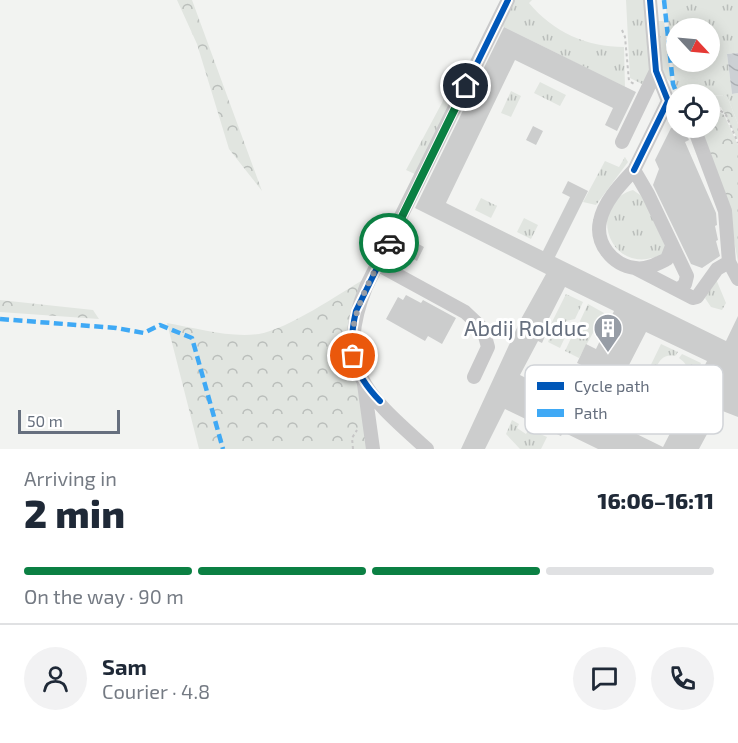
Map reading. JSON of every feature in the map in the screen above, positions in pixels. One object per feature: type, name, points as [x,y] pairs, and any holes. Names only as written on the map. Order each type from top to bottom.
[{"type":"street","points":[[373,449],[364,384],[355,364],[352,333],[356,311],[508,0]]},
{"type":"street","points":[[650,0],[656,71],[668,101],[634,170],[605,207],[598,231],[600,240],[610,255],[688,297],[697,297],[717,269],[729,262]]},
{"type":"street","points":[[622,142],[656,71]]},
{"type":"street","points":[[698,138],[724,211],[729,262],[738,279]]},
{"type":"street","points":[[634,170],[687,276],[685,284],[678,290]]},
{"type":"street","points":[[634,268],[645,268],[667,259],[672,246]]},
{"type":"street","points":[[378,265],[465,312],[483,329],[488,347],[474,377]]},
{"type":"street","points":[[364,384],[428,449]]},
{"type":"path","points":[[622,30],[626,37]]},
{"type":"path","points":[[720,110],[724,112],[738,143]]},
{"type":"path","points":[[352,438],[353,449]]},
{"type":"green space","points":[[177,0],[192,0],[262,191],[229,149],[197,44]]},
{"type":"green space","points":[[514,0],[532,0],[529,3],[538,13],[572,36],[597,44],[624,47],[625,87],[502,26]]},
{"type":"green space","points":[[626,0],[645,0],[652,75],[646,86],[630,78]]},
{"type":"green space","points":[[665,0],[738,0],[738,53],[727,54],[732,94],[738,93],[738,124],[727,96],[720,96],[720,84],[675,84],[673,72],[720,72],[720,18],[667,18]]},
{"type":"green space","points":[[657,21],[664,21],[666,72],[671,72],[672,83],[662,75]]},
{"type":"green space","points":[[540,82],[566,95],[560,106],[534,93]]},
{"type":"green space","points":[[511,91],[521,96],[511,117],[501,113]]},
{"type":"green space","points":[[720,96],[727,96],[738,124],[738,140],[721,107]]},
{"type":"green space","points":[[444,99],[450,102],[417,175],[406,170]]},
{"type":"green space","points":[[720,112],[724,115],[738,145],[738,262],[728,209],[705,138],[720,138]]},
{"type":"green space","points":[[625,157],[628,162],[596,205],[583,202],[605,161],[619,167]]},
{"type":"green space","points":[[633,190],[643,197],[666,248],[665,253],[646,259],[630,257],[618,250],[610,238],[607,224],[610,210],[618,198]]},
{"type":"green space","points":[[481,198],[497,206],[491,218],[475,210]]},
{"type":"green space","points":[[524,218],[538,225],[531,239],[517,232]]},
{"type":"green space","points":[[366,278],[348,334],[343,337],[361,386],[370,449],[199,449],[167,323],[224,334],[259,334],[298,318]]},
{"type":"green space","points":[[716,279],[726,303],[722,310],[711,307],[705,298]]},
{"type":"green space","points":[[566,294],[583,302],[575,319],[566,321],[564,329],[567,333],[560,348],[548,342],[555,327],[551,324]]},
{"type":"green space","points":[[0,300],[93,310],[99,319],[0,312]]},
{"type":"green space","points":[[588,304],[604,313],[579,358],[565,351],[572,336],[577,337],[583,331],[580,321]]},
{"type":"green space","points":[[661,344],[678,352],[675,356],[663,358],[658,365],[651,365]]},
{"type":"green space","points":[[682,354],[701,363],[700,365],[686,365],[679,358]]},
{"type":"green space","points":[[512,420],[519,424],[517,428],[525,434],[540,434],[547,437],[541,449],[520,449],[506,434]]},
{"type":"water","points":[[738,53],[738,93],[732,94],[727,54]]},
{"type":"building","points":[[504,27],[636,92],[617,131],[605,125],[613,108],[515,60],[446,203],[543,251],[570,197],[562,193],[568,181],[588,191],[555,257],[726,341],[738,316],[738,417],[723,411],[723,365],[705,365],[707,361],[646,332],[629,365],[582,365],[577,363],[586,344],[596,349],[614,311],[565,287],[543,330],[547,332],[542,343],[538,341],[520,375],[525,378],[525,419],[505,409],[485,449],[461,449],[521,319],[546,274],[415,208]]},
{"type":"building","points":[[533,126],[543,131],[536,145],[526,140]]},
{"type":"building","points":[[666,138],[688,138],[689,140],[685,142],[716,213],[717,225],[715,226],[718,240],[716,241],[720,256],[702,268],[691,264],[653,185],[659,169],[655,160]]},
{"type":"building","points":[[402,235],[424,247],[417,261],[395,249]]},
{"type":"building","points":[[406,295],[421,303],[423,300],[456,318],[442,344],[428,336],[425,341],[386,319],[398,297],[403,300]]},
{"type":"building","points":[[567,434],[637,434],[663,447],[670,434],[707,434],[699,449],[598,449]]},
{"type":"marked path","points":[[664,0],[673,84]]},
{"type":"marked path","points":[[0,319],[116,328],[144,333],[160,325],[192,338],[223,449]]},
{"type":"cycle path","points":[[380,401],[363,380],[354,360],[352,337],[356,311],[508,0]]},
{"type":"cycle path","points":[[634,170],[668,101],[656,71],[650,0]]},
{"type":"way so far","points":[[353,356],[352,333],[356,311],[389,243]]},
{"type":"place","name":"Abdij Rolduc","points":[[608,354]]},
{"type":"route","points":[[389,243],[466,86]]}]
